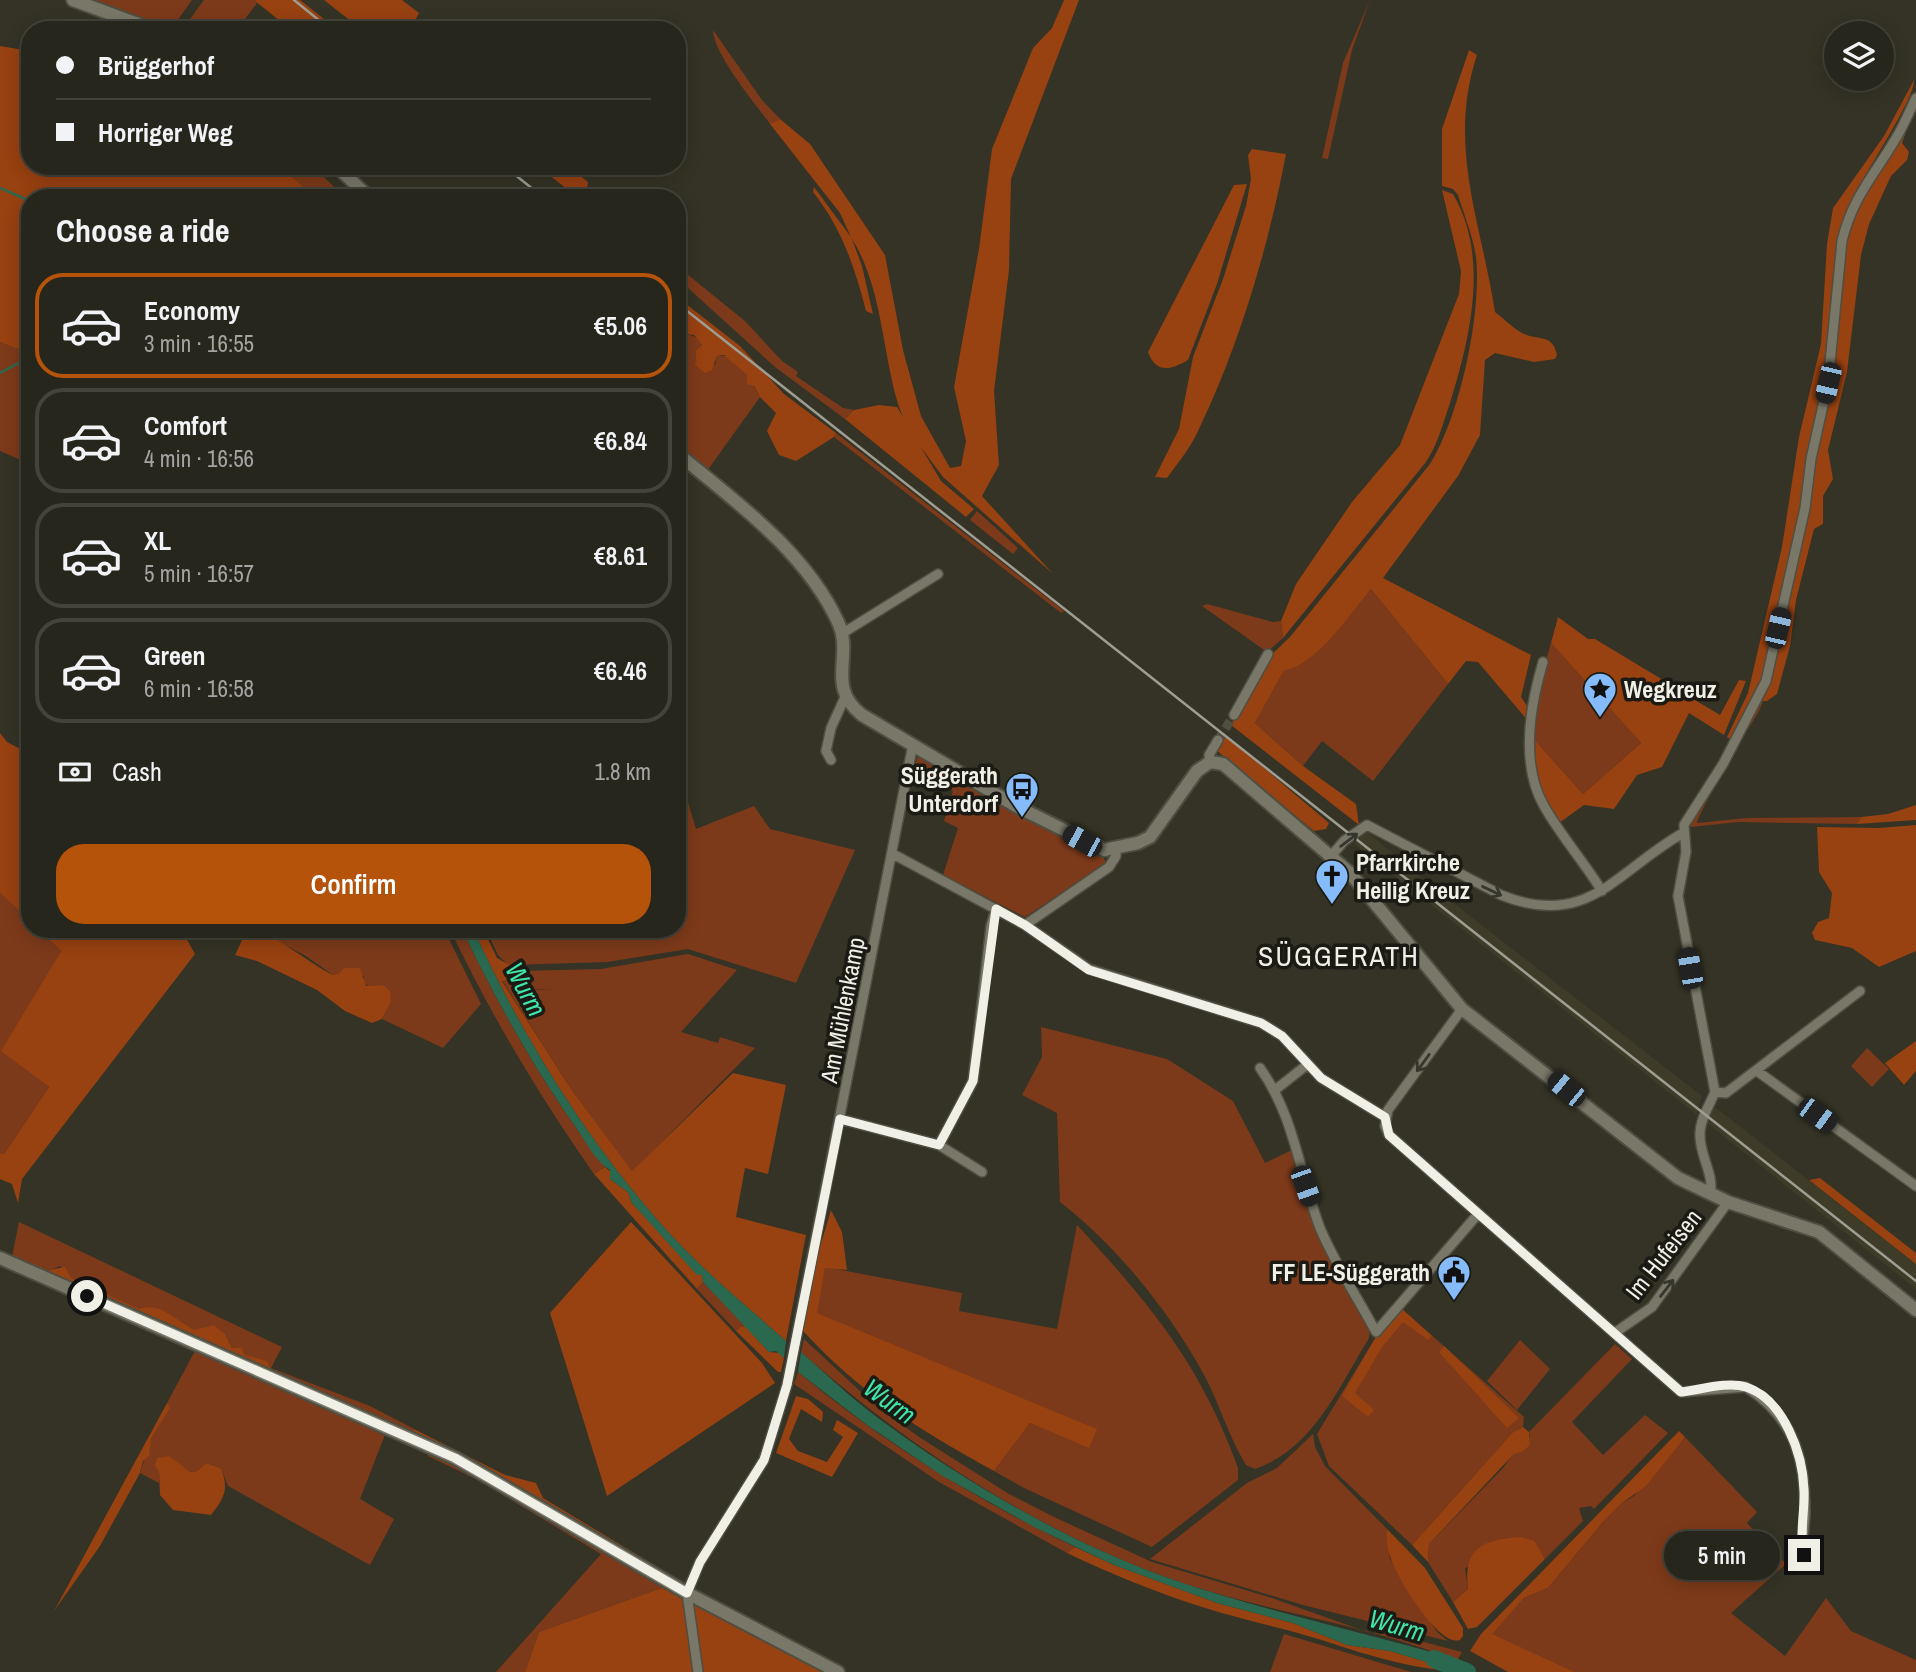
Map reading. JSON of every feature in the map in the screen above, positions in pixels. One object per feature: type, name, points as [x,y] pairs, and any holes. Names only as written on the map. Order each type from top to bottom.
[{"type":"main road","points":[[73,0],[130,21]]},
{"type":"main road","points":[[346,175],[360,189]]},
{"type":"main road","points":[[686,461],[788,550],[834,613],[843,633],[841,682],[845,697],[862,715],[1093,847],[1116,850],[1138,843],[1157,829],[1197,771],[1210,762],[1223,764],[1331,856],[1385,914],[1441,987],[1462,1009],[1678,1178],[1728,1202],[1819,1232],[1916,1310]]},
{"type":"main road","points":[[4,1260],[455,1458],[687,1593],[838,1672]]},
{"type":"street","points":[[1710,1194],[1712,1181],[1701,1148],[1700,1130],[1715,1092],[1678,896],[1686,852],[1683,833],[1688,816],[1723,764],[1766,681],[1805,508],[1811,459],[1828,383],[1842,241],[1847,219],[1855,200],[1899,134],[1916,99]]},
{"type":"street","points":[[843,633],[938,574]]},
{"type":"street","points":[[1234,715],[1268,654]]},
{"type":"street","points":[[1543,663],[1531,712],[1535,783],[1543,805],[1602,891]]},
{"type":"street","points":[[831,760],[826,751],[831,728],[845,697]]},
{"type":"street","points":[[1210,762],[1209,755],[1218,740]]},
{"type":"street","name":"Am Mühlenkamp","points":[[687,1593],[700,1562],[764,1460],[790,1368],[913,744]]},
{"type":"street","points":[[1331,856],[1344,841],[1367,825],[1501,895],[1524,905],[1551,908],[1571,905],[1602,891],[1683,833]]},
{"type":"street","points":[[1025,925],[1110,867],[1116,850]]},
{"type":"street","points":[[893,853],[1025,925],[1089,970],[1261,1023],[1282,1036],[1321,1078],[1385,1117],[1389,1135],[1681,1392],[1745,1387],[1778,1413],[1796,1443],[1803,1475],[1804,1555]]},
{"type":"street","points":[[939,1145],[973,1081],[996,909]]},
{"type":"street","points":[[1715,1092],[1726,1093],[1860,991]]},
{"type":"street","points":[[1385,1117],[1462,1009]]},
{"type":"street","points":[[1275,1090],[1308,1064]]},
{"type":"street","points":[[1260,1068],[1275,1090],[1291,1126],[1305,1186],[1322,1231],[1376,1332],[1478,1214]]},
{"type":"street","points":[[1757,1071],[1916,1186]]},
{"type":"street","points":[[840,1119],[939,1145],[982,1172]]},
{"type":"street","name":"Im Hufeisen","points":[[1616,1332],[1652,1307],[1728,1202]]},
{"type":"street","points":[[687,1593],[698,1672]]},
{"type":"shaded area","points":[[86,0],[192,0],[177,21],[150,21]]},
{"type":"shaded area","points":[[204,0],[254,0],[257,3],[244,21],[189,21]]},
{"type":"shaded area","points":[[254,0],[300,0],[327,21],[280,21]]},
{"type":"shaded area","points":[[324,0],[402,0],[419,13],[415,21],[351,21]]},
{"type":"shaded area","points":[[1064,0],[1079,0],[1011,179],[1009,270],[994,391],[999,465],[982,496],[1053,574],[943,477],[912,433],[898,404],[876,298],[862,258],[852,239],[862,266],[873,314],[866,311],[846,248],[832,220],[813,192],[814,187],[851,237],[840,213],[770,124],[780,119],[810,144],[885,255],[903,350],[921,416],[950,468],[961,466],[966,441],[954,387],[979,249],[992,149],[1033,48],[1052,28]]},
{"type":"shaded area","points":[[1370,0],[1352,50],[1328,159],[1322,158],[1343,63]]},
{"type":"shaded area","points":[[713,30],[762,100],[780,119],[770,124],[720,52]]},
{"type":"shaded area","points":[[0,46],[21,50],[21,175],[290,175],[306,189],[21,189],[21,350],[0,342]]},
{"type":"shaded area","points":[[1469,50],[1477,55],[1465,121],[1466,152],[1475,215],[1495,312],[1522,333],[1548,340],[1557,355],[1555,359],[1534,362],[1495,353],[1485,360],[1480,435],[1458,476],[1383,578],[1531,655],[1521,697],[1530,710],[1529,722],[1478,662],[1466,661],[1448,684],[1371,589],[1320,650],[1296,667],[1284,670],[1255,723],[1303,766],[1356,804],[1359,825],[1231,725],[1270,656],[1290,637],[1430,464],[1451,419],[1472,334],[1477,280],[1475,249],[1458,195],[1453,189],[1442,186],[1442,129]]},
{"type":"shaded area","points":[[1914,80],[1907,103],[1859,187],[1843,223],[1824,383],[1797,529],[1761,680],[1732,740],[1727,737],[1748,693],[1782,547],[1799,437],[1821,344],[1827,244],[1833,208],[1884,136]]},
{"type":"shaded area","points":[[1916,104],[1902,143],[1909,152],[1907,160],[1891,176],[1869,224],[1861,255],[1847,372],[1828,450],[1833,479],[1823,496],[1823,524],[1814,529],[1796,600],[1790,646],[1777,694],[1767,701],[1760,701],[1832,376],[1845,239],[1855,207]]},
{"type":"shaded area","points":[[1252,149],[1286,154],[1271,225],[1251,294],[1227,363],[1196,436],[1167,478],[1155,477],[1179,429],[1193,357],[1223,279],[1246,206],[1251,179],[1248,155]]},
{"type":"shaded area","points":[[290,175],[322,175],[336,189],[306,189]]},
{"type":"shaded area","points":[[549,175],[579,175],[588,182],[587,189],[567,189]]},
{"type":"shaded area","points":[[1247,184],[1217,284],[1188,360],[1170,368],[1160,367],[1148,352],[1234,185]]},
{"type":"shaded area","points":[[1442,190],[1453,194],[1464,218],[1474,271],[1473,298],[1464,352],[1440,433],[1426,462],[1283,638],[1281,621],[1296,584],[1352,502],[1400,445],[1459,294],[1461,271]]},
{"type":"shaded area","points":[[686,273],[745,321],[782,361],[798,372],[796,376],[843,408],[854,410],[845,419],[775,367],[686,286]]},
{"type":"shaded area","points":[[686,304],[740,346],[784,394],[836,433],[834,437],[796,461],[779,455],[767,431],[776,413],[760,397],[754,386],[747,384],[747,375],[724,355],[717,356],[712,370],[705,373],[695,365],[696,350],[702,345],[694,335],[686,334]]},
{"type":"shaded area","points":[[686,334],[698,338],[702,345],[696,350],[695,365],[715,365],[717,356],[728,356],[747,375],[760,397],[707,471],[686,453]]},
{"type":"shaded area","points":[[0,342],[21,350],[21,460],[0,451]]},
{"type":"shaded area","points":[[879,405],[897,407],[941,481],[974,509],[966,517],[845,419],[854,410]]},
{"type":"shaded area","points":[[836,433],[1064,611],[1061,613],[834,437]]},
{"type":"shaded area","points":[[977,511],[1018,548],[1013,554],[970,520]]},
{"type":"shaded area","points":[[1371,589],[1448,684],[1373,781],[1322,741],[1303,766],[1255,723],[1284,669],[1307,660],[1319,649]]},
{"type":"shaded area","points":[[1207,604],[1273,622],[1281,621],[1283,638],[1267,652],[1202,606]]},
{"type":"shaded area","points":[[1558,617],[1588,639],[1595,639],[1673,686],[1679,684],[1695,700],[1720,715],[1739,680],[1746,681],[1724,735],[1689,713],[1662,767],[1637,775],[1614,809],[1584,805],[1559,823],[1540,783],[1533,738],[1583,794],[1641,743],[1551,643]]},
{"type":"shaded area","points":[[1551,643],[1641,743],[1583,794],[1533,738],[1538,689]]},
{"type":"shaded area","points":[[1760,701],[1763,701],[1759,711],[1697,823],[1747,818],[1861,817],[1857,824],[1738,822],[1691,827],[1690,821]]},
{"type":"shaded area","points":[[0,733],[7,742],[21,749],[21,913],[0,893]]},
{"type":"shaded area","points":[[1226,736],[1329,823],[1326,829],[1314,831],[1216,750]]},
{"type":"shaded area","points":[[920,757],[982,793],[980,796],[985,800],[988,797],[1009,811],[1081,848],[1103,856],[1106,863],[1025,917],[943,875],[958,828],[944,821],[953,791],[915,768],[917,758]]},
{"type":"shaded area","points":[[686,796],[696,829],[754,806],[770,829],[855,850],[796,983],[688,949],[607,962],[508,965],[498,955],[490,938],[686,938]]},
{"type":"shaded area","points":[[1916,805],[1916,820],[1857,824],[1861,817],[1888,814]]},
{"type":"shaded area","points":[[1359,825],[1439,892],[1702,1096],[1696,1114],[1343,835]]},
{"type":"shaded area","points":[[1916,825],[1916,951],[1879,967],[1852,948],[1815,940],[1812,933],[1818,922],[1829,918],[1832,893],[1819,872],[1817,827],[1879,828]]},
{"type":"shaded area","points":[[0,893],[21,913],[21,938],[47,938],[61,951],[2,1051],[49,1087],[4,1154],[0,1153]]},
{"type":"shaded area","points":[[47,938],[186,938],[195,954],[22,1179],[18,1203],[12,1184],[0,1179],[0,1153],[4,1154],[49,1087],[1,1051],[61,951]]},
{"type":"shaded area","points":[[243,938],[271,938],[333,975],[339,974],[344,968],[360,968],[366,986],[383,985],[390,991],[391,1002],[382,1019],[372,1023],[345,1011],[317,990],[257,961],[235,955]]},
{"type":"shaded area","points":[[271,938],[448,938],[481,1004],[443,1048],[382,1019],[391,1002],[376,985],[370,987],[363,983],[364,976],[333,975],[306,956]]},
{"type":"shaded area","points":[[454,938],[466,938],[527,1052],[564,1111],[605,1167],[594,1174],[554,1115],[482,993]]},
{"type":"shaded area","points":[[466,938],[477,938],[513,1010],[559,1088],[611,1163],[669,1233],[786,1341],[784,1358],[776,1351],[769,1352],[703,1282],[702,1275],[697,1275],[632,1203],[628,1192],[610,1179],[610,1170],[600,1162],[560,1105],[488,981]]},
{"type":"shaded area","points":[[477,938],[487,938],[497,958],[517,969],[514,978],[502,981],[571,1089],[632,1171],[733,1073],[786,1085],[768,1174],[745,1168],[736,1217],[806,1235],[786,1341],[683,1247],[639,1199],[559,1088],[492,970]]},
{"type":"shaded area","points":[[688,954],[737,970],[681,1032],[718,1043],[720,1037],[755,1048],[632,1172],[571,1089],[502,980],[514,978],[520,990],[557,990],[521,989],[516,978],[519,971],[601,969]]},
{"type":"shaded area","points":[[1041,1027],[1167,1059],[1233,1101],[1265,1163],[1292,1150],[1318,1231],[1370,1328],[1369,1338],[1335,1396],[1309,1432],[1275,1460],[1255,1469],[1246,1465],[1203,1373],[1158,1303],[1101,1238],[1060,1202],[1057,1113],[1022,1095],[1042,1057]]},
{"type":"shaded area","points":[[1916,1041],[1916,1071],[1904,1085],[1885,1063]]},
{"type":"shaded area","points":[[1867,1048],[1889,1069],[1872,1087],[1851,1066]]},
{"type":"shaded area","points":[[1715,1107],[1916,1264],[1916,1289],[1707,1123]]},
{"type":"shaded area","points":[[605,1167],[611,1172],[610,1179],[628,1192],[632,1203],[697,1274],[702,1274],[703,1282],[697,1289],[594,1174]]},
{"type":"shaded area","points":[[1820,1178],[1916,1253],[1916,1264],[1809,1180]]},
{"type":"shaded area","points":[[831,1210],[842,1232],[847,1270],[825,1268],[817,1313],[1097,1429],[1089,1448],[1030,1423],[994,1471],[892,1409],[825,1353],[803,1331],[816,1260]]},
{"type":"shaded area","points":[[19,1222],[282,1347],[271,1368],[370,1406],[414,1429],[415,1436],[269,1372],[270,1365],[245,1355],[240,1347],[232,1348],[225,1334],[195,1330],[139,1310],[70,1278],[60,1266],[50,1270],[34,1263],[28,1266],[12,1257]]},
{"type":"shaded area","points":[[631,1222],[762,1363],[775,1383],[607,1496],[550,1313]]},
{"type":"shaded area","points":[[1077,1225],[1128,1282],[1171,1338],[1208,1398],[1238,1468],[1238,1480],[1152,1547],[1024,1488],[994,1471],[1030,1423],[1089,1447],[1096,1429],[816,1313],[825,1267],[962,1293],[959,1311],[1057,1329]]},
{"type":"shaded area","points":[[34,1263],[49,1270],[65,1267],[71,1278],[139,1309],[147,1307],[162,1310],[195,1330],[214,1325],[225,1334],[232,1348],[241,1347],[245,1355],[267,1361],[271,1368],[269,1372],[28,1266]]},
{"type":"shaded area","points":[[703,1282],[746,1327],[736,1331],[697,1289]]},
{"type":"shaded area","points":[[1402,1309],[1524,1417],[1523,1427],[1513,1432],[1412,1545],[1329,1466],[1317,1434],[1377,1335]]},
{"type":"shaded area","points":[[1402,1309],[1432,1336],[1428,1340],[1403,1322],[1382,1347],[1355,1393],[1374,1410],[1368,1417],[1342,1396],[1377,1335]]},
{"type":"shaded area","points":[[746,1327],[769,1352],[781,1353],[784,1358],[781,1372],[736,1331]]},
{"type":"shaded area","points":[[804,1339],[875,1405],[919,1437],[1009,1494],[1152,1562],[1272,1598],[1360,1629],[1242,1600],[1171,1579],[1120,1559],[1022,1511],[929,1453],[885,1421],[801,1352]]},
{"type":"shaded area","points":[[1520,1340],[1550,1369],[1517,1410],[1487,1381]]},
{"type":"shaded area","points":[[1615,1344],[1632,1359],[1572,1422],[1603,1455],[1645,1415],[1668,1433],[1594,1509],[1591,1506],[1579,1508],[1583,1521],[1545,1559],[1535,1541],[1465,1568],[1468,1589],[1453,1602],[1428,1562],[1429,1544],[1503,1468],[1514,1453],[1522,1452],[1530,1436],[1529,1432]]},
{"type":"shaded area","points":[[1444,1346],[1519,1418],[1507,1428],[1439,1352]]},
{"type":"shaded area","points":[[196,1349],[386,1432],[360,1499],[394,1519],[370,1565],[228,1486],[221,1468],[206,1463],[197,1471],[189,1472],[170,1456],[159,1471],[159,1483],[140,1473],[151,1439],[169,1409],[167,1403]]},
{"type":"shaded area","points":[[801,1352],[858,1402],[912,1442],[982,1488],[1056,1529],[1132,1564],[1204,1590],[1442,1655],[1457,1661],[1453,1670],[1390,1651],[1347,1645],[1293,1623],[1217,1603],[1114,1565],[1034,1527],[941,1475],[867,1425],[798,1372]]},
{"type":"shaded area","points":[[798,1372],[896,1446],[1002,1510],[1075,1547],[1067,1553],[939,1482],[794,1384]]},
{"type":"shaded area","points":[[796,1396],[808,1399],[823,1412],[822,1422],[801,1409],[789,1439],[798,1451],[827,1462],[843,1437],[833,1430],[837,1420],[858,1433],[832,1477],[776,1453]]},
{"type":"shaded area","points":[[167,1403],[170,1408],[151,1439],[149,1456],[143,1461],[140,1473],[100,1546],[54,1611]]},
{"type":"shaded area","points":[[1523,1427],[1529,1432],[1530,1445],[1522,1452],[1514,1454],[1429,1544],[1428,1562],[1412,1545],[1513,1432]]},
{"type":"shaded area","points":[[414,1429],[505,1475],[536,1483],[543,1498],[656,1566],[657,1572],[415,1436]]},
{"type":"shaded area","points":[[1679,1431],[1685,1437],[1646,1486],[1622,1503],[1603,1522],[1548,1588],[1524,1598],[1492,1634],[1575,1672],[1508,1672],[1470,1651],[1481,1634]]},
{"type":"shaded area","points":[[1313,1434],[1315,1447],[1325,1466],[1387,1529],[1390,1559],[1437,1632],[1448,1641],[1303,1605],[1150,1559],[1247,1483],[1277,1468]]},
{"type":"shaded area","points":[[1685,1437],[1757,1512],[1747,1523],[1786,1564],[1731,1613],[1785,1656],[1826,1598],[1851,1631],[1916,1660],[1916,1672],[1575,1672],[1491,1634],[1524,1598],[1548,1588],[1603,1522],[1622,1503],[1634,1496]]},
{"type":"shaded area","points":[[430,1452],[468,1469],[664,1587],[539,1632],[525,1672],[496,1672],[601,1554],[478,1480],[428,1456]]},
{"type":"shaded area","points":[[170,1456],[190,1472],[197,1471],[206,1463],[221,1468],[225,1482],[224,1493],[211,1515],[173,1510],[160,1495],[159,1471],[155,1466],[157,1458]]},
{"type":"shaded area","points":[[1387,1529],[1425,1568],[1463,1628],[1460,1640],[1451,1639],[1441,1633],[1409,1593],[1390,1556]]},
{"type":"shaded area","points":[[1520,1537],[1535,1541],[1545,1559],[1477,1627],[1468,1629],[1453,1602],[1468,1589],[1467,1575],[1472,1555],[1478,1548],[1496,1540]]},
{"type":"shaded area","points":[[1075,1547],[1114,1565],[1217,1603],[1293,1623],[1347,1645],[1390,1651],[1453,1670],[1425,1668],[1389,1660],[1202,1607],[1133,1582],[1067,1553]]},
{"type":"shaded area","points":[[664,1587],[824,1672],[525,1672],[539,1632]]},
{"type":"shaded area","points":[[1371,1632],[1401,1636],[1462,1652],[1457,1661]]},
{"type":"shaded area","points":[[1284,1634],[1411,1672],[1270,1672]]},
{"type":"waterway","points":[[0,188],[21,197]]},
{"type":"waterway","points":[[0,373],[21,362]]},
{"type":"waterway","name":"Wurm","points":[[1434,1659],[1467,1672]]},
{"type":"tunnel","points":[[1218,740],[1234,715]]},
{"type":"railway","points":[[294,0],[320,21]]},
{"type":"railway","points":[[515,175],[533,189]]},
{"type":"railway","points":[[686,310],[1916,1281]]},
{"type":"place","name":"Wegkreuz","points":[[1600,719]]},
{"type":"place","name":"Süggerath Unterdorf","points":[[1022,819]]},
{"type":"place","name":"Pfarrkirche Heilig Kreuz","points":[[1332,906]]},
{"type":"place","name":"FF LE-Süggerath","points":[[1454,1302]]},
{"type":"district","name":"SÜGGERATH","points":[[1339,956]]},
{"type":"route","points":[[87,1296],[455,1458],[687,1593],[700,1562],[764,1460],[787,1385],[840,1119],[939,1145],[973,1081],[991,926],[996,909],[1025,925],[1089,970],[1119,981],[1243,1015],[1282,1036],[1321,1078],[1385,1117],[1389,1135],[1681,1392],[1726,1386],[1745,1387],[1760,1396],[1778,1413],[1796,1443],[1803,1475],[1804,1555]]}]
